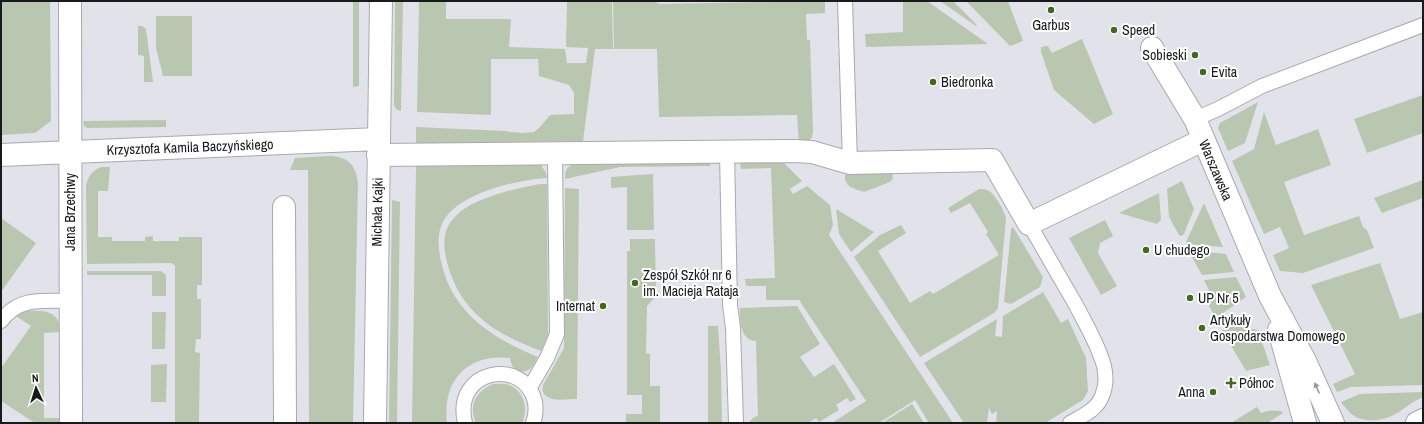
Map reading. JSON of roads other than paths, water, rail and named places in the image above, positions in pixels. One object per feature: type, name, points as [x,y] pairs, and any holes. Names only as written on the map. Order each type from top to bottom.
[{"type":"street","name":"Jana Brzechwy","points":[[70,1],[69,152],[71,423]]},
{"type":"street","name":"Michała Kajki","points":[[374,423],[381,1]]},
{"type":"street","name":"Warszawska","points":[[1152,48],[1195,119],[1270,296],[1305,361],[1333,423]]},
{"type":"street","points":[[1028,224],[1203,140]]},
{"type":"street","name":"Krzysztofa Kamila Baczyńskiego","points":[[1,155],[69,152],[379,147],[555,154],[795,151],[812,152],[850,163],[992,160],[1028,224]]},
{"type":"street","points":[[284,207],[285,423]]},
{"type":"street","name":"Warszawska","points":[[1270,296],[1304,423]]},
{"type":"street","points":[[1417,423],[1423,420]]},
{"type":"lane","points":[[845,1],[850,163]]},
{"type":"lane","points":[[1195,119],[1262,86],[1423,25]]},
{"type":"lane","points":[[727,152],[730,305],[733,328],[736,423]]},
{"type":"lane","points":[[529,389],[550,352],[557,334],[555,154]]},
{"type":"lane","points":[[1028,224],[1096,342],[1104,368],[1104,388],[1097,405],[1091,411],[1070,423]]},
{"type":"lane","points":[[1,321],[4,316],[18,305],[32,301],[70,301]]},
{"type":"lane","points":[[465,423],[462,412],[465,397],[474,384],[482,378],[492,374],[513,376],[522,381],[529,389],[534,398],[536,408],[534,423]]},
{"type":"place","name":"Garbus","points":[[1051,10]]},
{"type":"place","name":"Speed","points":[[1114,30]]},
{"type":"place","name":"Sobieski","points":[[1195,55]]},
{"type":"place","name":"Evita","points":[[1203,72]]},
{"type":"place","name":"Biedronka","points":[[933,82]]},
{"type":"place","name":"U chudego","points":[[1146,250]]},
{"type":"place","name":"Zespół Szkół nr 6 im. Macieja Rataja","points":[[635,283]]},
{"type":"place","name":"UP Nr 5","points":[[1190,298]]},
{"type":"place","name":"Internat","points":[[603,306]]},
{"type":"place","name":"Artykuły Gospodarstwa Domowego","points":[[1202,328]]},
{"type":"place","name":"Północ","points":[[1231,383]]},
{"type":"place","name":"Anna","points":[[1213,392]]}]
